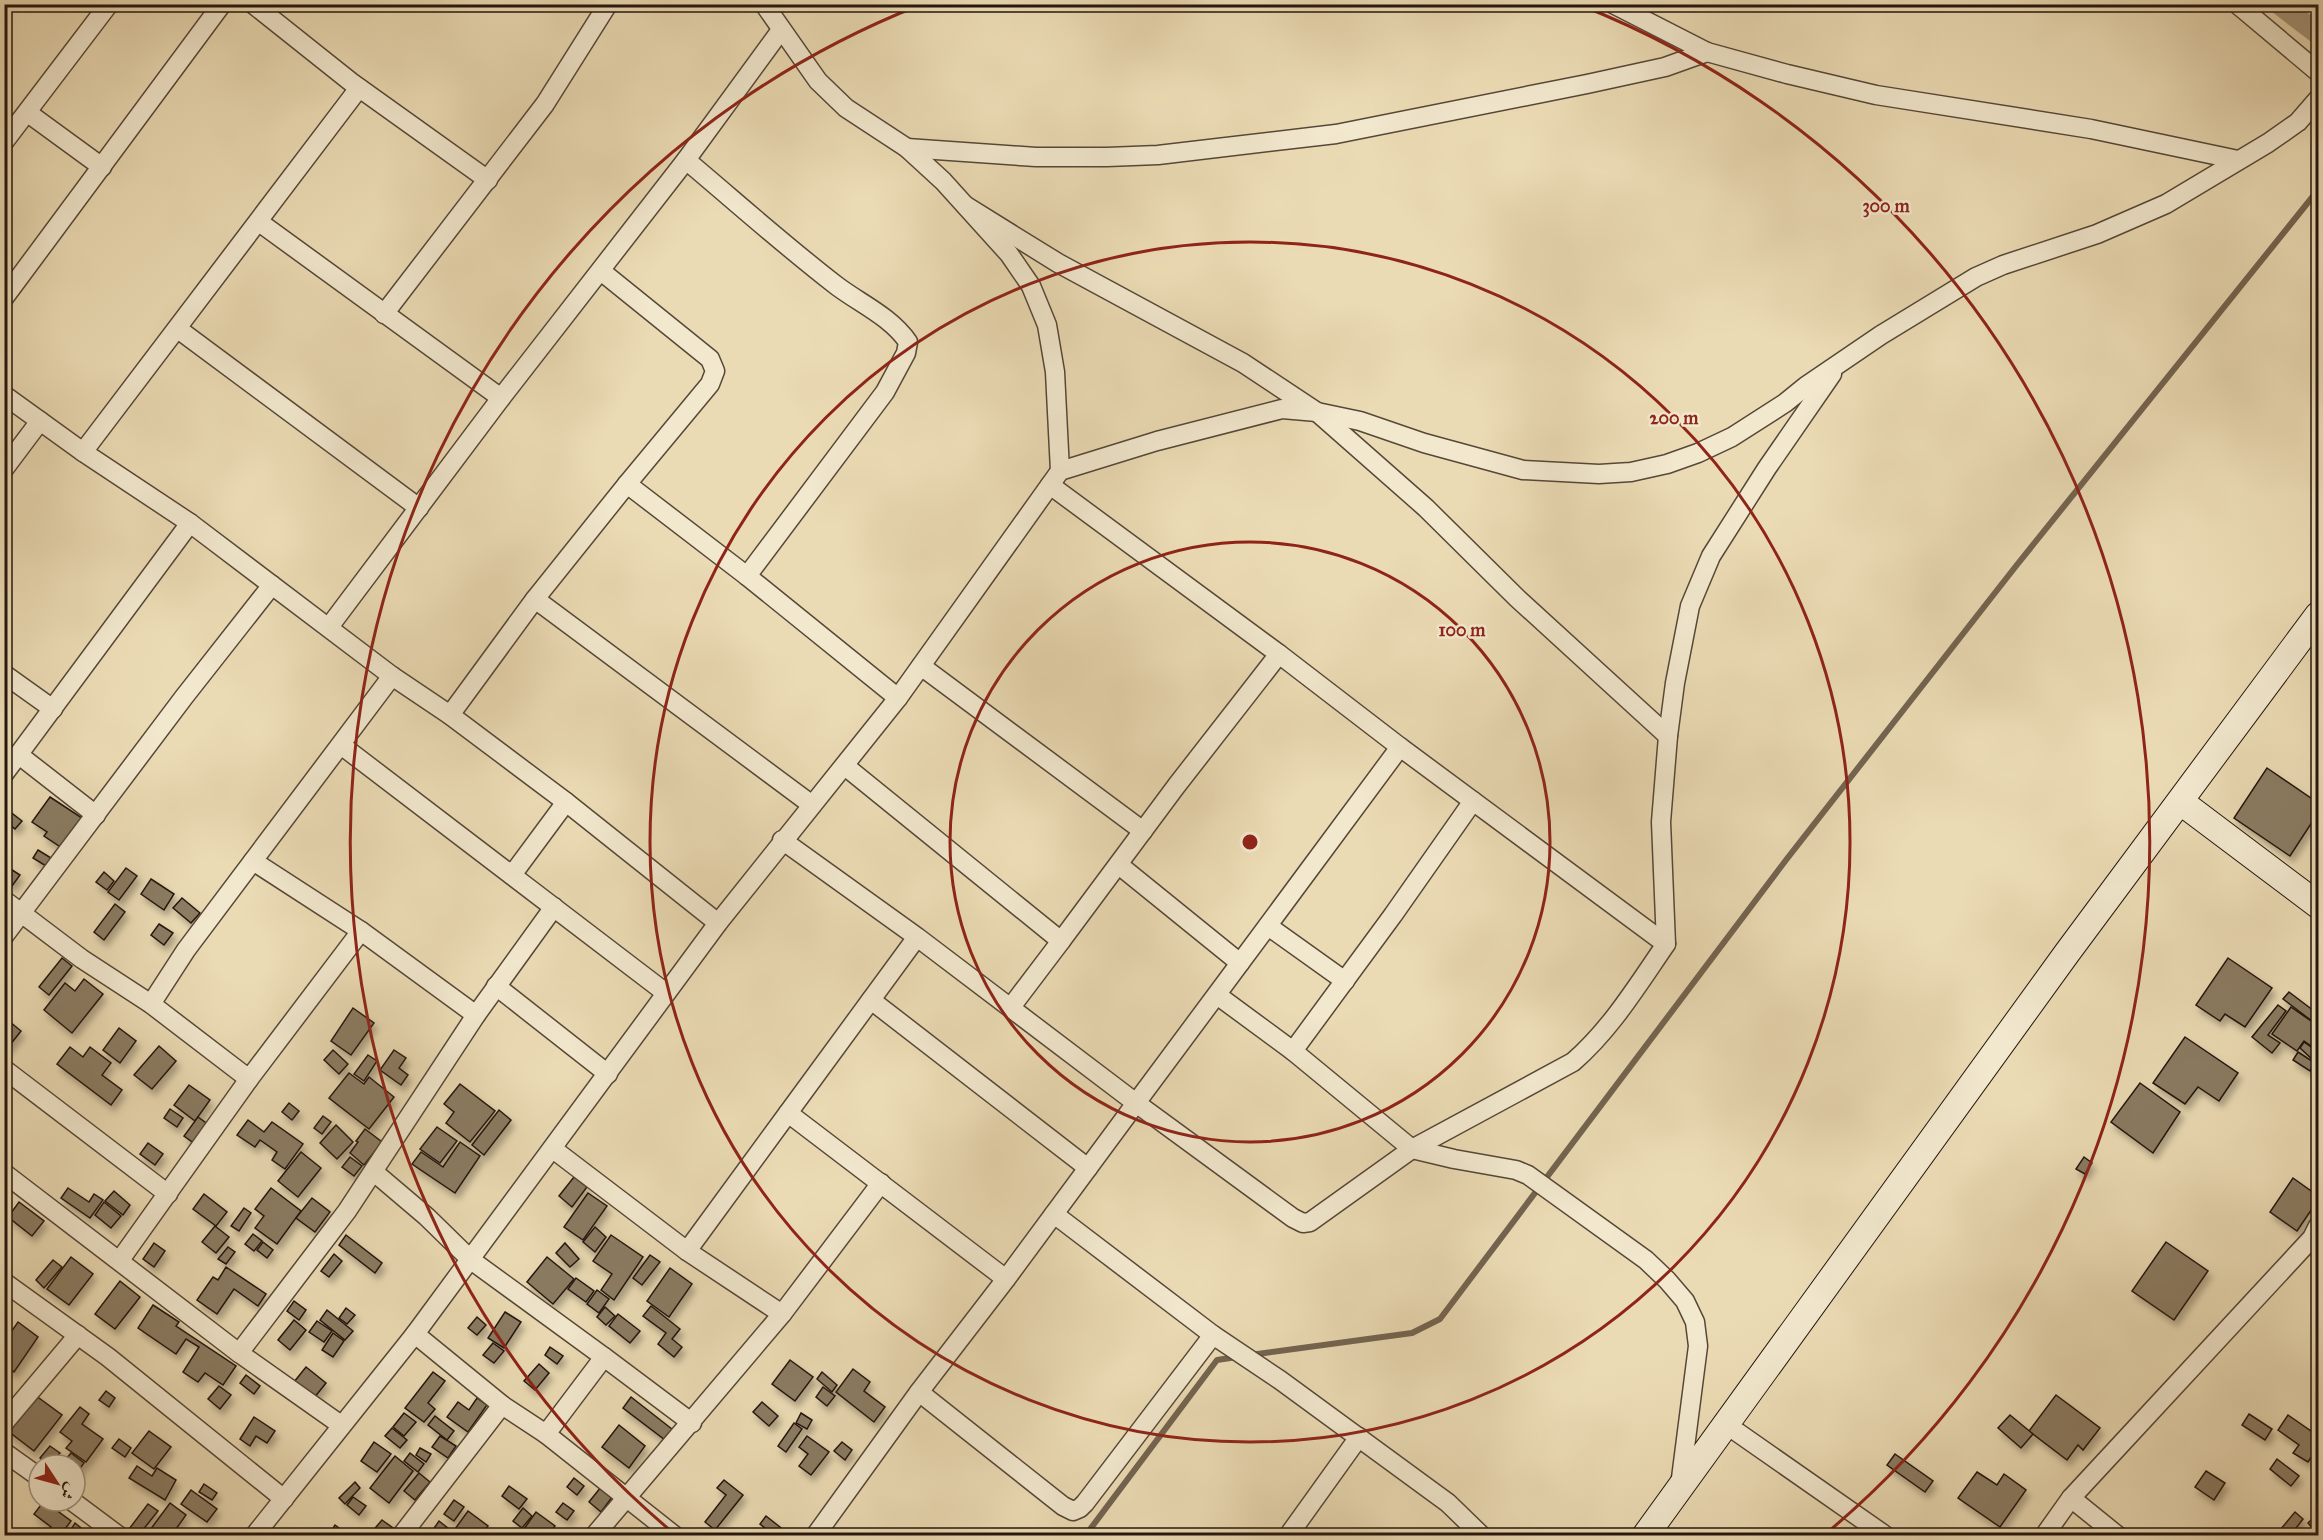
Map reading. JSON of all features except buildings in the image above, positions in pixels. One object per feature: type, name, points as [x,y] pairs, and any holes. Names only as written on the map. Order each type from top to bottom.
[{"type":"street","points":[[4,142],[109,4]]},
{"type":"street","points":[[4,298],[222,4]]},
{"type":"street","points":[[253,4],[359,88],[488,180]]},
{"type":"street","points":[[384,314],[545,104],[608,4]]},
{"type":"street","points":[[764,4],[818,81],[846,108],[907,148],[966,206],[1009,254],[1031,286],[1047,326],[1055,372],[1055,478]]},
{"type":"street","points":[[1613,4],[1707,52],[1876,95],[2091,129],[2238,160]]},
{"type":"street","points":[[2237,4],[2319,72]]},
{"type":"street","points":[[329,627],[501,398],[686,160],[782,30]]},
{"type":"street","points":[[907,148],[1036,157],[1107,157],[1158,155],[1324,136],[1665,67],[1707,52]]},
{"type":"street","points":[[83,452],[359,88]]},
{"type":"street","points":[[254,1536],[471,1260],[718,922],[898,698],[1055,478],[1157,441],[1282,409],[1317,412],[1360,421],[1434,446],[1523,470],[1575,473],[1631,472],[1698,453],[1732,437],[1785,404],[1840,363],[1976,277],[2003,265],[2097,234],[2166,204],[2298,122],[2319,99]]},
{"type":"street","points":[[28,113],[102,168]]},
{"type":"street","points":[[686,160],[838,286],[891,323],[908,342],[906,353],[885,392],[747,576]]},
{"type":"street","points":[[966,206],[1058,263],[1243,363],[1317,412],[1426,508],[1517,598],[1668,736]]},
{"type":"street","points":[[259,222],[501,398]]},
{"type":"street","points":[[450,715],[536,599],[710,384],[715,370],[710,359],[601,271]]},
{"type":"street","points":[[178,329],[419,508]]},
{"type":"street","points":[[782,840],[917,937],[1293,1218],[1303,1223],[1310,1222],[1412,1149],[1573,1062],[1593,1044],[1611,1022],[1666,944],[1661,822],[1675,683],[1690,606],[1712,556],[1767,468],[1840,363]]},
{"type":"street","points":[[4,395],[83,452],[190,523],[393,676],[450,715],[566,802],[718,922]]},
{"type":"street","points":[[4,469],[40,421]]},
{"type":"street","points":[[1055,478],[1400,747],[1666,944]]},
{"type":"street","points":[[627,484],[747,576],[898,698]]},
{"type":"street","points":[[4,774],[190,523]]},
{"type":"street","points":[[4,936],[184,697],[272,585]]},
{"type":"street","points":[[536,599],[812,805]]},
{"type":"street","points":[[1645,1536],[2067,953],[2319,615]]},
{"type":"street","points":[[1011,1007],[1279,654]]},
{"type":"street","points":[[921,666],[1143,831]]},
{"type":"street","points":[[4,674],[53,709]]},
{"type":"street","points":[[151,1004],[186,950],[393,676]]},
{"type":"street","points":[[340,745],[666,993]]},
{"type":"street","points":[[815,1536],[1400,747]]},
{"type":"street","points":[[19,754],[96,815]]},
{"type":"street","points":[[845,766],[1061,941]]},
{"type":"street","points":[[1293,1051],[1473,801]]},
{"type":"street","points":[[512,875],[566,802]]},
{"type":"street","points":[[2181,802],[2319,905]]},
{"type":"street","points":[[253,861],[361,931],[476,1015]]},
{"type":"street","points":[[1119,865],[1240,963]]},
{"type":"street","points":[[4,900],[82,959],[151,1004],[249,1079]]},
{"type":"street","points":[[239,1353],[347,1211],[476,1015],[554,907]]},
{"type":"street","points":[[1268,926],[1345,981]]},
{"type":"street","points":[[120,1260],[249,1079],[361,931]]},
{"type":"street","points":[[687,1251],[917,937]]},
{"type":"street","points":[[496,986],[608,1074]]},
{"type":"street","points":[[1217,995],[1293,1051],[1412,1149],[1454,1160],[1516,1170],[1538,1180],[1646,1260],[1667,1280],[1685,1301],[1695,1322],[1698,1346],[1680,1488]]},
{"type":"street","points":[[871,1000],[1088,1168]]},
{"type":"street","points":[[4,1069],[168,1194]]},
{"type":"street","points":[[788,1113],[1006,1279]]},
{"type":"street","points":[[553,1149],[687,1251],[782,1314]]},
{"type":"street","points":[[374,1172],[427,1217],[471,1260],[692,1423]]},
{"type":"street","points":[[6,1179],[120,1260],[239,1353],[341,1425]]},
{"type":"street","points":[[594,1536],[782,1314],[881,1183]]},
{"type":"street","points":[[1054,1214],[1213,1335],[1359,1437],[1448,1503],[1482,1536]]},
{"type":"street","points":[[2044,1536],[2071,1498],[2316,1236]]},
{"type":"street","points":[[4,1282],[78,1335],[284,1499]]},
{"type":"street","points":[[415,1334],[502,1405],[546,1434],[675,1536]]},
{"type":"street","points":[[4,1423],[78,1335]]},
{"type":"street","points":[[920,1392],[1073,1511],[1085,1503],[1213,1335]]},
{"type":"street","points":[[546,1434],[604,1357]]},
{"type":"street","points":[[401,1536],[502,1405]]},
{"type":"street","points":[[1727,1425],[1886,1536]]},
{"type":"street","points":[[1288,1536],[1359,1437]]},
{"type":"street","points":[[4,1452],[27,1468]]},
{"type":"street","points":[[2071,1498],[2118,1536]]},
{"type":"street","points":[[84,1513],[100,1530],[119,1536]]},
{"type":"waterway","points":[[2279,4],[2318,34]]},
{"type":"waterway","points":[[1250,1355],[1412,1333],[1440,1319],[1786,860],[2016,566],[2318,190]]},
{"type":"waterway","points":[[1085,1536],[1217,1360],[1237,1357]]}]
